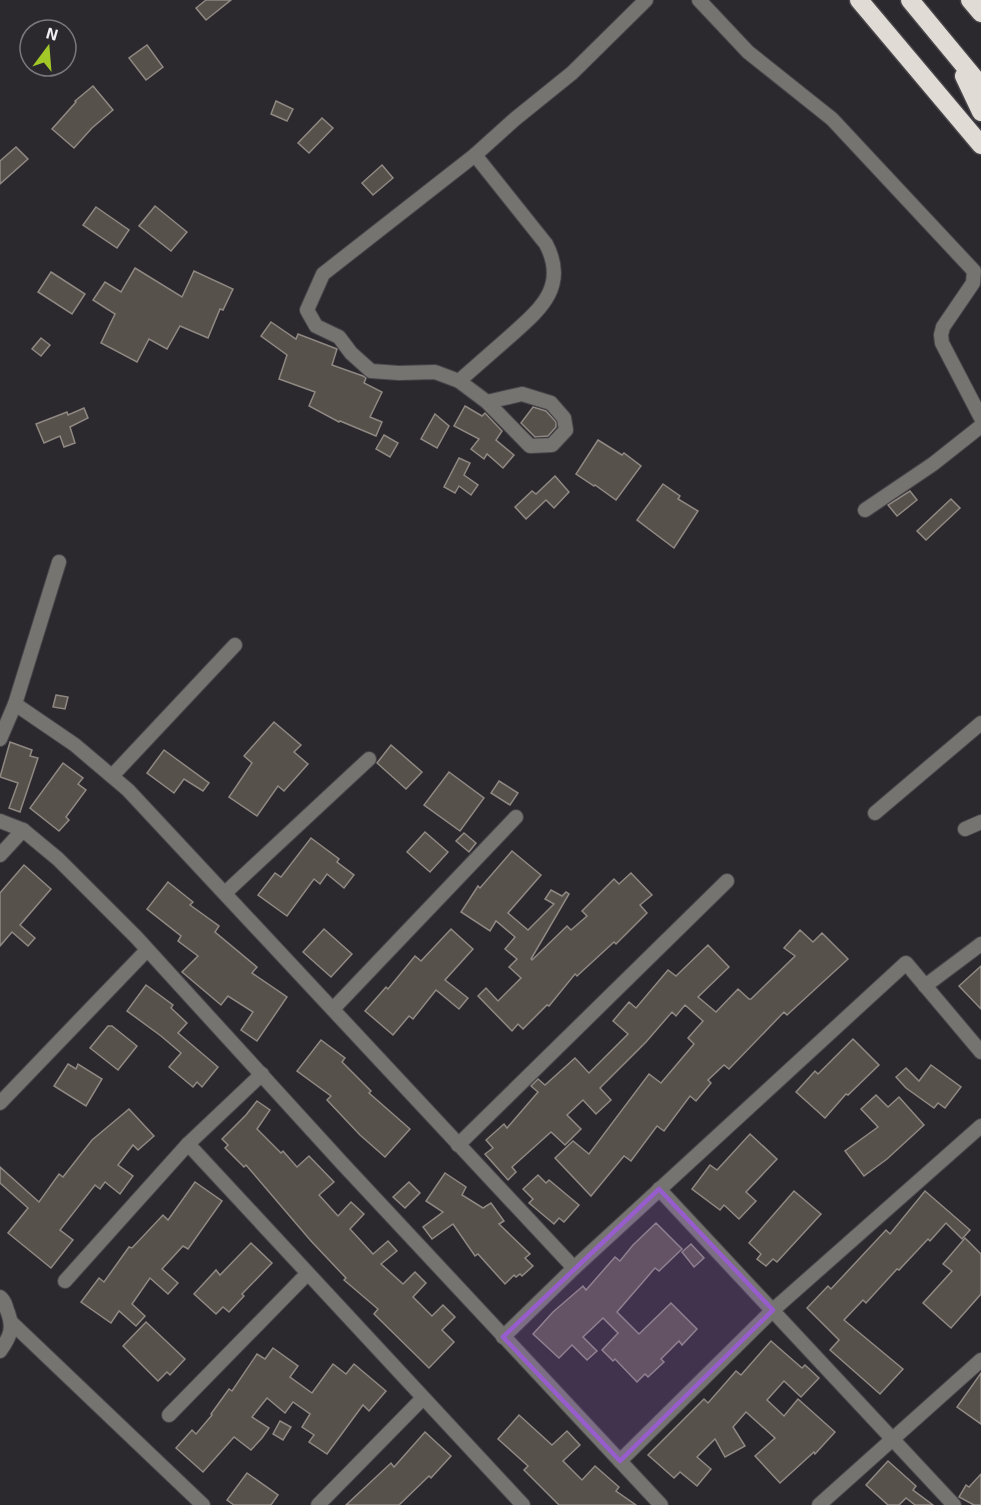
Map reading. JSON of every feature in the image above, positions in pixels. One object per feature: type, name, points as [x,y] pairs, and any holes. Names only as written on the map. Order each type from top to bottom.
[{"type":"highway","points":[[859,0],[981,145]]},
{"type":"highway","points":[[910,0],[981,86]]},
{"type":"highway","points":[[970,0],[981,13]]},
{"type":"highway","points":[[955,56],[981,112]]},
{"type":"street","points":[[487,402],[522,394],[551,403],[564,418],[566,430],[552,444],[530,446],[487,402],[459,381],[435,372],[371,371],[351,353],[339,337],[316,326],[307,310],[323,273],[476,155],[515,119],[572,73],[646,0]]},
{"type":"street","points":[[699,0],[748,52],[832,119],[974,271],[973,283],[943,327],[941,335],[942,343],[981,418]]},
{"type":"street","points":[[459,381],[539,310],[553,286],[554,275],[551,253],[546,244],[476,155]]},
{"type":"street","points":[[865,510],[933,464],[981,426]]},
{"type":"street","points":[[0,740],[15,704],[59,562]]},
{"type":"street","points":[[112,776],[235,645]]},
{"type":"street","points":[[15,704],[75,745],[128,790],[574,1268]]},
{"type":"street","points":[[875,813],[981,723]]},
{"type":"street","points":[[225,893],[369,759]]},
{"type":"street","points":[[333,1009],[516,817]]},
{"type":"street","points":[[0,821],[23,830],[87,887],[661,1505]]},
{"type":"street","points":[[965,829],[981,822]]},
{"type":"street","points":[[0,855],[23,830]]},
{"type":"street","points":[[458,1145],[728,881]]},
{"type":"street","points":[[926,986],[981,944]]},
{"type":"street","points":[[0,1102],[147,950]]},
{"type":"street","points":[[503,1337],[574,1268],[906,963],[981,1052]]},
{"type":"street","points":[[65,1281],[188,1144],[262,1074]]},
{"type":"street","points":[[620,1461],[773,1310],[981,1126]]},
{"type":"street","points":[[188,1144],[523,1505]]},
{"type":"street","points":[[659,1190],[894,1438],[954,1505]]},
{"type":"street","points":[[170,1415],[307,1274]]},
{"type":"street","points":[[0,1297],[4,1300],[12,1323],[203,1505]]},
{"type":"street","points":[[0,1351],[7,1341],[12,1323]]},
{"type":"street","points":[[819,1505],[981,1360]]},
{"type":"street","points":[[318,1505],[423,1398]]},
{"type":"highlighted area","points":[[659,1189],[773,1310],[620,1461],[503,1337]]},
{"type":"building","points":[[206,0],[231,0],[206,20],[196,8]]},
{"type":"building","points":[[147,45],[163,67],[146,80],[129,58]]},
{"type":"building","points":[[93,86],[113,110],[74,148],[52,129],[75,101]]},
{"type":"building","points":[[276,101],[293,109],[287,121],[271,114]]},
{"type":"building","points":[[322,118],[333,128],[309,153],[298,143]]},
{"type":"building","points":[[16,147],[28,159],[0,184],[0,161]]},
{"type":"building","points":[[382,165],[393,178],[373,195],[362,183]]},
{"type":"building","points":[[155,206],[187,232],[171,251],[139,226]]},
{"type":"building","points":[[96,207],[129,230],[117,248],[83,225]]},
{"type":"building","points":[[135,268],[182,297],[194,271],[233,289],[223,310],[220,309],[208,338],[180,326],[167,349],[149,339],[137,362],[101,343],[115,314],[93,300],[105,282],[121,292]]},
{"type":"building","points":[[51,272],[85,294],[72,314],[38,292]]},
{"type":"building","points":[[271,322],[296,339],[298,334],[337,349],[332,365],[363,376],[366,378],[364,383],[382,392],[370,417],[382,422],[376,436],[339,422],[309,406],[315,392],[279,379],[287,355],[261,336]]},
{"type":"building","points":[[41,338],[50,345],[41,356],[32,349]]},
{"type":"building","points":[[465,406],[482,416],[485,413],[502,431],[496,440],[514,455],[503,468],[487,454],[484,459],[471,449],[479,439],[454,426]]},
{"type":"building","points":[[533,407],[546,411],[556,422],[556,427],[548,436],[535,437],[521,423]]},
{"type":"building","points":[[84,408],[88,418],[70,427],[75,443],[64,447],[60,436],[44,443],[36,424]]},
{"type":"building","points":[[435,414],[449,426],[437,448],[421,439]]},
{"type":"building","points":[[384,435],[398,443],[390,457],[376,449]]},
{"type":"building","points":[[598,440],[622,455],[624,453],[641,466],[616,500],[576,474]]},
{"type":"building","points":[[459,458],[470,463],[464,475],[478,485],[471,495],[459,486],[455,493],[444,487]]},
{"type":"building","points":[[555,476],[569,492],[554,508],[546,500],[526,519],[515,507],[532,491],[536,494]]},
{"type":"building","points":[[663,484],[680,496],[678,499],[698,511],[674,548],[637,520]]},
{"type":"building","points":[[910,491],[917,500],[897,516],[888,505]]},
{"type":"building","points":[[951,499],[960,508],[926,540],[917,531]]},
{"type":"building","points":[[56,695],[68,697],[65,709],[53,707]]},
{"type":"building","points":[[274,722],[301,745],[294,752],[308,764],[284,791],[278,786],[257,816],[229,797],[252,763],[244,756]]},
{"type":"building","points":[[10,742],[32,750],[30,756],[38,758],[20,812],[9,808],[18,783],[0,777]]},
{"type":"building","points":[[391,745],[422,772],[406,789],[377,763]]},
{"type":"building","points":[[164,750],[209,783],[203,791],[184,779],[174,793],[147,773]]},
{"type":"building","points":[[63,763],[83,778],[78,784],[86,790],[66,817],[69,820],[59,831],[30,808]]},
{"type":"building","points":[[449,772],[484,798],[460,831],[424,805]]},
{"type":"building","points":[[499,781],[518,793],[510,805],[491,793]]},
{"type":"building","points":[[425,832],[448,852],[430,872],[407,852]]},
{"type":"building","points":[[464,833],[476,843],[469,852],[456,841]]},
{"type":"building","points":[[311,838],[339,859],[337,862],[354,875],[344,888],[327,874],[320,884],[314,879],[287,916],[258,895],[275,873],[281,877]]},
{"type":"building","points":[[512,851],[541,875],[508,913],[528,930],[554,904],[545,899],[551,890],[562,896],[566,892],[569,894],[532,960],[567,926],[571,930],[587,916],[582,911],[614,879],[619,884],[631,873],[652,895],[640,905],[647,913],[616,944],[614,942],[577,976],[575,974],[549,1006],[547,1005],[523,1029],[518,1024],[512,1031],[478,996],[486,988],[498,1001],[521,978],[509,967],[517,959],[505,949],[515,937],[496,921],[490,931],[461,912],[478,886],[480,888]]},
{"type":"building","points":[[24,865],[51,889],[20,925],[35,938],[28,946],[12,932],[0,946],[0,893]]},
{"type":"building","points":[[168,882],[193,902],[190,905],[219,926],[215,932],[257,967],[252,973],[287,997],[257,1041],[241,1030],[253,1012],[228,996],[221,1005],[182,972],[198,956],[178,941],[181,936],[147,909]]},
{"type":"building","points":[[324,929],[352,954],[331,977],[303,952]]},
{"type":"building","points":[[451,929],[473,949],[445,980],[468,998],[459,1009],[436,990],[413,1019],[409,1016],[393,1035],[365,1011],[386,987],[388,989],[415,956],[421,961]]},
{"type":"building","points":[[800,930],[813,942],[822,933],[848,959],[787,1015],[784,1012],[729,1069],[724,1065],[708,1080],[711,1083],[696,1101],[690,1096],[664,1131],[657,1126],[631,1161],[624,1156],[591,1196],[555,1158],[573,1141],[589,1154],[649,1074],[661,1083],[694,1044],[688,1038],[703,1021],[685,1005],[676,1016],[672,1012],[600,1088],[611,1100],[596,1114],[583,1100],[567,1115],[581,1129],[565,1145],[551,1132],[512,1167],[516,1172],[508,1180],[485,1154],[493,1148],[486,1140],[504,1124],[507,1128],[538,1092],[531,1086],[538,1079],[545,1085],[575,1058],[589,1073],[628,1034],[613,1021],[629,1002],[636,1008],[668,970],[676,976],[708,945],[729,967],[698,997],[716,1012],[738,989],[751,999],[795,956],[784,948]]},
{"type":"building","points":[[981,966],[981,1009],[959,986]]},
{"type":"building","points":[[146,985],[173,1005],[171,1008],[187,1023],[178,1033],[218,1067],[202,1087],[197,1082],[193,1087],[169,1067],[181,1053],[127,1011]]},
{"type":"building","points":[[108,1026],[112,1026],[137,1046],[118,1070],[90,1048]]},
{"type":"building","points":[[853,1039],[879,1065],[848,1095],[846,1094],[825,1118],[796,1092],[815,1071],[818,1074]]},
{"type":"building","points":[[321,1040],[345,1058],[342,1062],[371,1091],[369,1093],[410,1129],[385,1157],[360,1135],[327,1100],[331,1096],[297,1071]]},
{"type":"building","points":[[68,1064],[76,1069],[78,1064],[102,1079],[86,1106],[54,1086]]},
{"type":"building","points":[[931,1065],[961,1087],[945,1108],[938,1103],[934,1108],[906,1088],[896,1077],[906,1068],[919,1081]]},
{"type":"building","points":[[876,1095],[888,1107],[899,1097],[924,1125],[887,1159],[864,1176],[845,1151],[878,1127],[861,1109]]},
{"type":"building","points":[[257,1101],[270,1110],[257,1129],[281,1153],[283,1151],[297,1167],[309,1156],[334,1182],[319,1195],[338,1216],[351,1202],[364,1214],[350,1229],[373,1254],[388,1241],[397,1251],[381,1264],[403,1284],[415,1272],[426,1283],[413,1297],[432,1316],[443,1305],[455,1317],[442,1330],[454,1342],[429,1368],[374,1314],[378,1309],[344,1280],[346,1278],[246,1165],[244,1167],[225,1148],[228,1145],[222,1139]]},
{"type":"building","points":[[129,1109],[154,1136],[138,1150],[133,1145],[118,1165],[133,1176],[120,1194],[105,1182],[100,1189],[95,1185],[60,1230],[73,1240],[51,1268],[8,1233],[28,1208],[0,1183],[0,1167],[39,1202],[59,1174],[63,1177],[92,1140]]},
{"type":"building","points":[[750,1134],[777,1159],[746,1192],[756,1201],[739,1219],[724,1205],[720,1210],[692,1189],[710,1165],[717,1170]]},
{"type":"building","points":[[445,1173],[466,1187],[462,1195],[483,1208],[491,1203],[504,1221],[499,1224],[530,1254],[525,1258],[533,1266],[522,1276],[514,1275],[505,1284],[478,1254],[475,1256],[453,1224],[432,1239],[423,1227],[443,1212],[426,1201]]},
{"type":"building","points":[[538,1175],[546,1183],[549,1180],[579,1205],[564,1222],[559,1218],[554,1224],[529,1203],[533,1199],[523,1189]]},
{"type":"building","points":[[195,1182],[222,1201],[188,1249],[183,1246],[162,1269],[178,1283],[168,1294],[150,1278],[132,1304],[145,1316],[136,1326],[119,1311],[111,1323],[81,1302],[99,1278],[104,1282],[129,1247],[132,1248],[163,1215],[168,1220]]},
{"type":"building","points":[[409,1182],[420,1193],[405,1208],[393,1197]]},
{"type":"building","points":[[794,1191],[821,1214],[777,1262],[773,1259],[766,1266],[757,1259],[761,1254],[749,1243]]},
{"type":"building","points":[[925,1191],[970,1230],[962,1239],[946,1223],[930,1241],[928,1239],[899,1270],[897,1269],[866,1303],[863,1300],[844,1320],[903,1369],[880,1394],[830,1350],[839,1340],[807,1308],[828,1286],[831,1289],[886,1230],[890,1234]]},
{"type":"building","points":[[656,1223],[682,1249],[659,1271],[655,1268],[617,1312],[639,1334],[671,1303],[697,1329],[682,1345],[679,1341],[661,1359],[664,1362],[648,1377],[645,1374],[637,1382],[615,1359],[613,1361],[602,1350],[618,1333],[603,1318],[583,1337],[597,1351],[587,1360],[572,1345],[559,1358],[533,1334],[553,1312],[583,1286],[586,1290],[615,1257],[620,1261]]},
{"type":"building","points":[[965,1238],[981,1254],[981,1294],[951,1328],[923,1303],[952,1271],[943,1264]]},
{"type":"building","points":[[251,1243],[272,1263],[242,1294],[244,1296],[229,1312],[223,1307],[216,1314],[194,1294],[216,1270],[220,1275]]},
{"type":"building","points":[[691,1244],[704,1258],[694,1267],[682,1252]]},
{"type":"building","points":[[146,1322],[185,1359],[170,1375],[167,1372],[158,1381],[123,1346]]},
{"type":"building","points":[[771,1341],[802,1368],[805,1365],[819,1378],[801,1397],[784,1381],[767,1400],[784,1416],[798,1399],[835,1432],[815,1454],[814,1452],[780,1483],[755,1456],[775,1438],[746,1412],[733,1427],[745,1446],[725,1457],[715,1439],[697,1457],[711,1469],[697,1486],[680,1472],[674,1478],[648,1455],[704,1399],[708,1403],[736,1371],[741,1375]]},
{"type":"building","points":[[273,1348],[298,1366],[290,1377],[312,1393],[333,1364],[346,1374],[354,1364],[386,1391],[369,1411],[363,1405],[327,1454],[309,1442],[314,1435],[302,1427],[310,1414],[293,1402],[285,1413],[267,1398],[252,1417],[269,1428],[262,1438],[251,1450],[234,1437],[203,1472],[176,1448],[192,1430],[196,1434],[229,1389],[232,1391],[257,1354],[265,1359]]},
{"type":"building","points":[[981,1373],[981,1424],[957,1407]]},
{"type":"building","points":[[519,1415],[552,1445],[567,1431],[580,1445],[563,1461],[582,1480],[595,1466],[619,1487],[616,1491],[636,1505],[559,1505],[524,1470],[528,1466],[498,1439]]},
{"type":"building","points":[[280,1421],[291,1427],[283,1440],[273,1434]]},
{"type":"building","points":[[425,1432],[451,1456],[431,1478],[429,1476],[399,1505],[346,1505],[391,1463],[394,1467]]},
{"type":"building","points":[[888,1461],[916,1486],[913,1490],[933,1505],[915,1505],[906,1498],[899,1505],[888,1505],[866,1485]]},
{"type":"building","points":[[247,1473],[278,1495],[271,1505],[234,1505],[227,1500]]},
{"type":"building","points":[[981,1474],[981,1505],[974,1505],[959,1497],[966,1485],[969,1487]]}]
